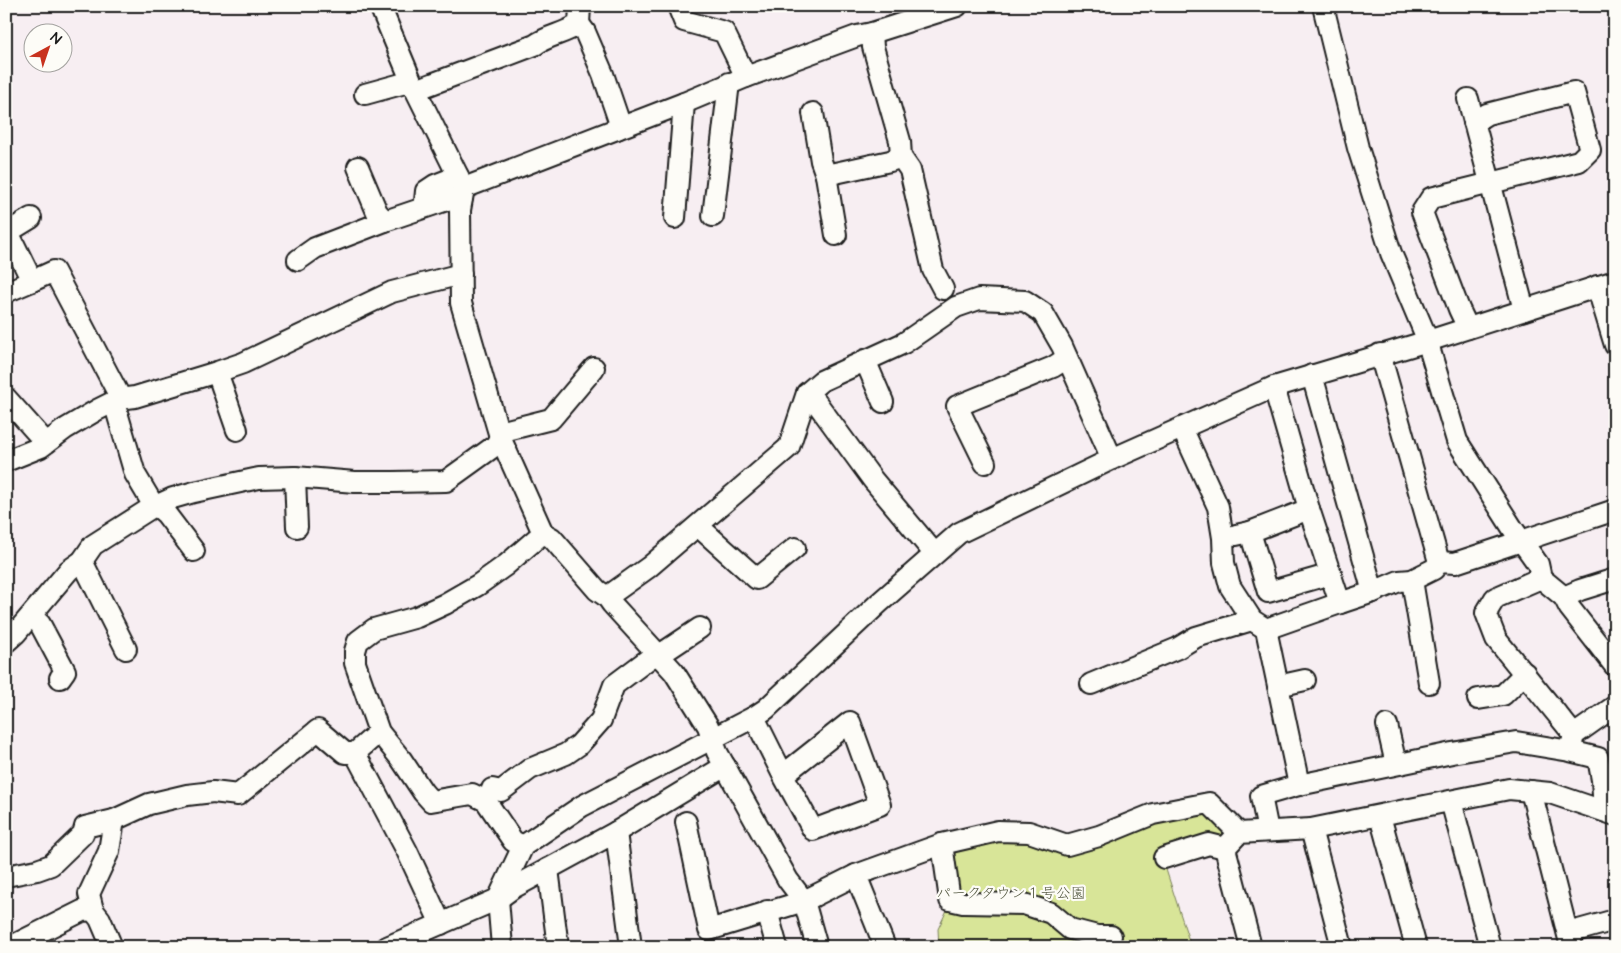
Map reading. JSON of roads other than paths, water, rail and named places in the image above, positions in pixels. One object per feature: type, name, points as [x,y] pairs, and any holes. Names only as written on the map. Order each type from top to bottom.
[{"type":"street","points":[[380,6],[461,187],[461,303],[500,437],[543,533],[552,538],[597,590],[608,597],[612,604],[674,672],[708,726],[717,752],[788,880],[804,901],[818,947]]},
{"type":"street","points":[[678,6],[684,21],[724,32],[737,80],[713,216]]},
{"type":"street","points":[[298,260],[315,248],[385,221],[453,198],[461,187],[617,129],[737,80],[856,36],[872,33],[957,6]]},
{"type":"street","points":[[1323,6],[1358,148],[1391,254],[1428,341],[1457,440],[1521,541],[1538,564],[1541,578],[1564,597],[1569,607],[1615,666]]},
{"type":"street","points":[[365,94],[405,83],[421,88],[571,30],[579,15]]},
{"type":"street","points":[[579,15],[604,74],[619,121],[617,129]]},
{"type":"street","points":[[872,33],[873,47],[900,141],[901,156],[910,170],[933,270],[943,289]]},
{"type":"street","points":[[1468,328],[1422,212],[1431,198],[1579,161],[1590,150],[1574,92],[1487,114],[1474,122]]},
{"type":"street","points":[[1468,99],[1524,310]]},
{"type":"street","points":[[675,218],[684,103]]},
{"type":"street","points":[[813,113],[836,235]]},
{"type":"street","points":[[826,175],[890,161],[901,156]]},
{"type":"street","points":[[358,167],[377,212],[385,221]]},
{"type":"street","points":[[31,218],[7,231],[32,281]]},
{"type":"street","points":[[6,292],[54,271],[118,393],[119,399],[116,409],[135,474],[151,501],[166,514],[194,552]]},
{"type":"street","points":[[6,461],[41,447],[65,429],[119,399],[135,397],[243,363],[392,292],[461,274]]},
{"type":"street","points":[[502,947],[498,900],[523,846],[582,806],[766,709],[959,533],[1112,458],[1274,387],[1428,341],[1606,284],[1615,345]]},
{"type":"street","points":[[608,597],[649,567],[789,447],[807,393],[820,381],[904,343],[956,307],[979,299],[999,298],[1025,301],[1043,313],[1067,358],[1112,458]]},
{"type":"street","points":[[1380,354],[1439,562]]},
{"type":"street","points":[[984,463],[957,406],[1053,367],[1067,358]]},
{"type":"street","points":[[865,360],[883,402]]},
{"type":"street","points":[[6,642],[31,616],[69,570],[82,562],[93,545],[151,508],[157,507],[173,498],[194,492],[259,478],[295,477],[365,482],[446,481],[496,445],[503,431],[551,419],[594,368]]},
{"type":"street","points":[[217,372],[237,430]]},
{"type":"street","points":[[1312,375],[1373,592]]},
{"type":"street","points":[[1274,387],[1309,509],[1340,603]]},
{"type":"street","points":[[807,393],[816,402],[873,480],[934,554]]},
{"type":"street","points":[[6,398],[46,443]]},
{"type":"street","points":[[1182,428],[1218,507],[1223,538],[1224,563],[1230,586],[1259,625],[1278,686],[1299,785]]},
{"type":"street","points":[[295,477],[297,527]]},
{"type":"street","points":[[1223,538],[1250,532],[1309,509]]},
{"type":"street","points":[[1439,562],[1455,563],[1615,510]]},
{"type":"street","points":[[698,526],[757,579],[795,548]]},
{"type":"street","points":[[1250,532],[1268,592],[1330,574]]},
{"type":"street","points":[[543,533],[506,565],[478,585],[417,617],[374,629],[358,641],[355,651],[355,663],[379,732],[431,801],[472,794],[487,788],[501,791],[530,769],[566,754],[579,745],[601,720],[614,685],[650,658],[659,655],[700,628]]},
{"type":"street","points":[[82,562],[126,649]]},
{"type":"street","points":[[1090,684],[1178,648],[1196,638],[1259,625],[1340,603],[1399,581],[1412,580],[1434,569],[1439,562]]},
{"type":"street","points":[[1541,578],[1495,598],[1486,614],[1496,639],[1525,674],[1572,743],[1598,758],[1609,813]]},
{"type":"street","points":[[1564,597],[1615,579]]},
{"type":"street","points":[[1412,580],[1429,684]]},
{"type":"street","points":[[31,616],[40,624],[65,671],[60,678]]},
{"type":"street","points":[[1478,699],[1503,695],[1525,674]]},
{"type":"street","points":[[1278,686],[1305,680]]},
{"type":"street","points":[[1268,831],[1262,796],[1299,785],[1396,764],[1516,742],[1572,743],[1615,706]]},
{"type":"street","points":[[754,717],[783,775],[813,830],[880,805],[850,722],[783,775]]},
{"type":"street","points":[[1387,725],[1396,764]]},
{"type":"street","points":[[6,876],[37,870],[51,865],[83,834],[85,827],[114,820],[149,804],[186,795],[212,792],[238,795],[318,730],[345,752],[355,753],[379,732]]},
{"type":"street","points":[[355,753],[399,854],[441,924]]},
{"type":"street","points":[[386,947],[498,900],[513,888],[616,832],[725,766]]},
{"type":"street","points":[[487,788],[513,841],[523,846]]},
{"type":"street","points":[[1224,848],[1238,832],[1311,829],[1509,789],[1550,793],[1609,813]]},
{"type":"street","points":[[1531,790],[1570,940],[1615,920]]},
{"type":"street","points":[[1451,801],[1490,947]]},
{"type":"street","points":[[686,822],[710,938],[768,911],[804,901],[856,875],[942,844],[998,831],[1029,832],[1067,845],[1099,836],[1153,814],[1209,803],[1238,832]]},
{"type":"street","points":[[1380,816],[1416,947]]},
{"type":"street","points":[[112,947],[100,919],[93,910],[89,894],[109,851],[114,820]]},
{"type":"street","points":[[1311,829],[1342,947]]},
{"type":"street","points":[[616,832],[631,947]]},
{"type":"street","points":[[942,844],[950,900],[963,903],[1024,904],[1051,913],[1070,929],[1097,936],[1111,936]]},
{"type":"street","points":[[1164,858],[1210,844],[1224,848]]},
{"type":"street","points":[[1224,848],[1251,947]]},
{"type":"street","points":[[548,870],[558,947]]},
{"type":"street","points":[[856,875],[885,947]]},
{"type":"street","points":[[10,947],[82,910],[93,910]]},
{"type":"street","points":[[768,911],[777,947]]},
{"type":"park label","name":"パークタウン１号公園","points":[[1011,893]]}]
